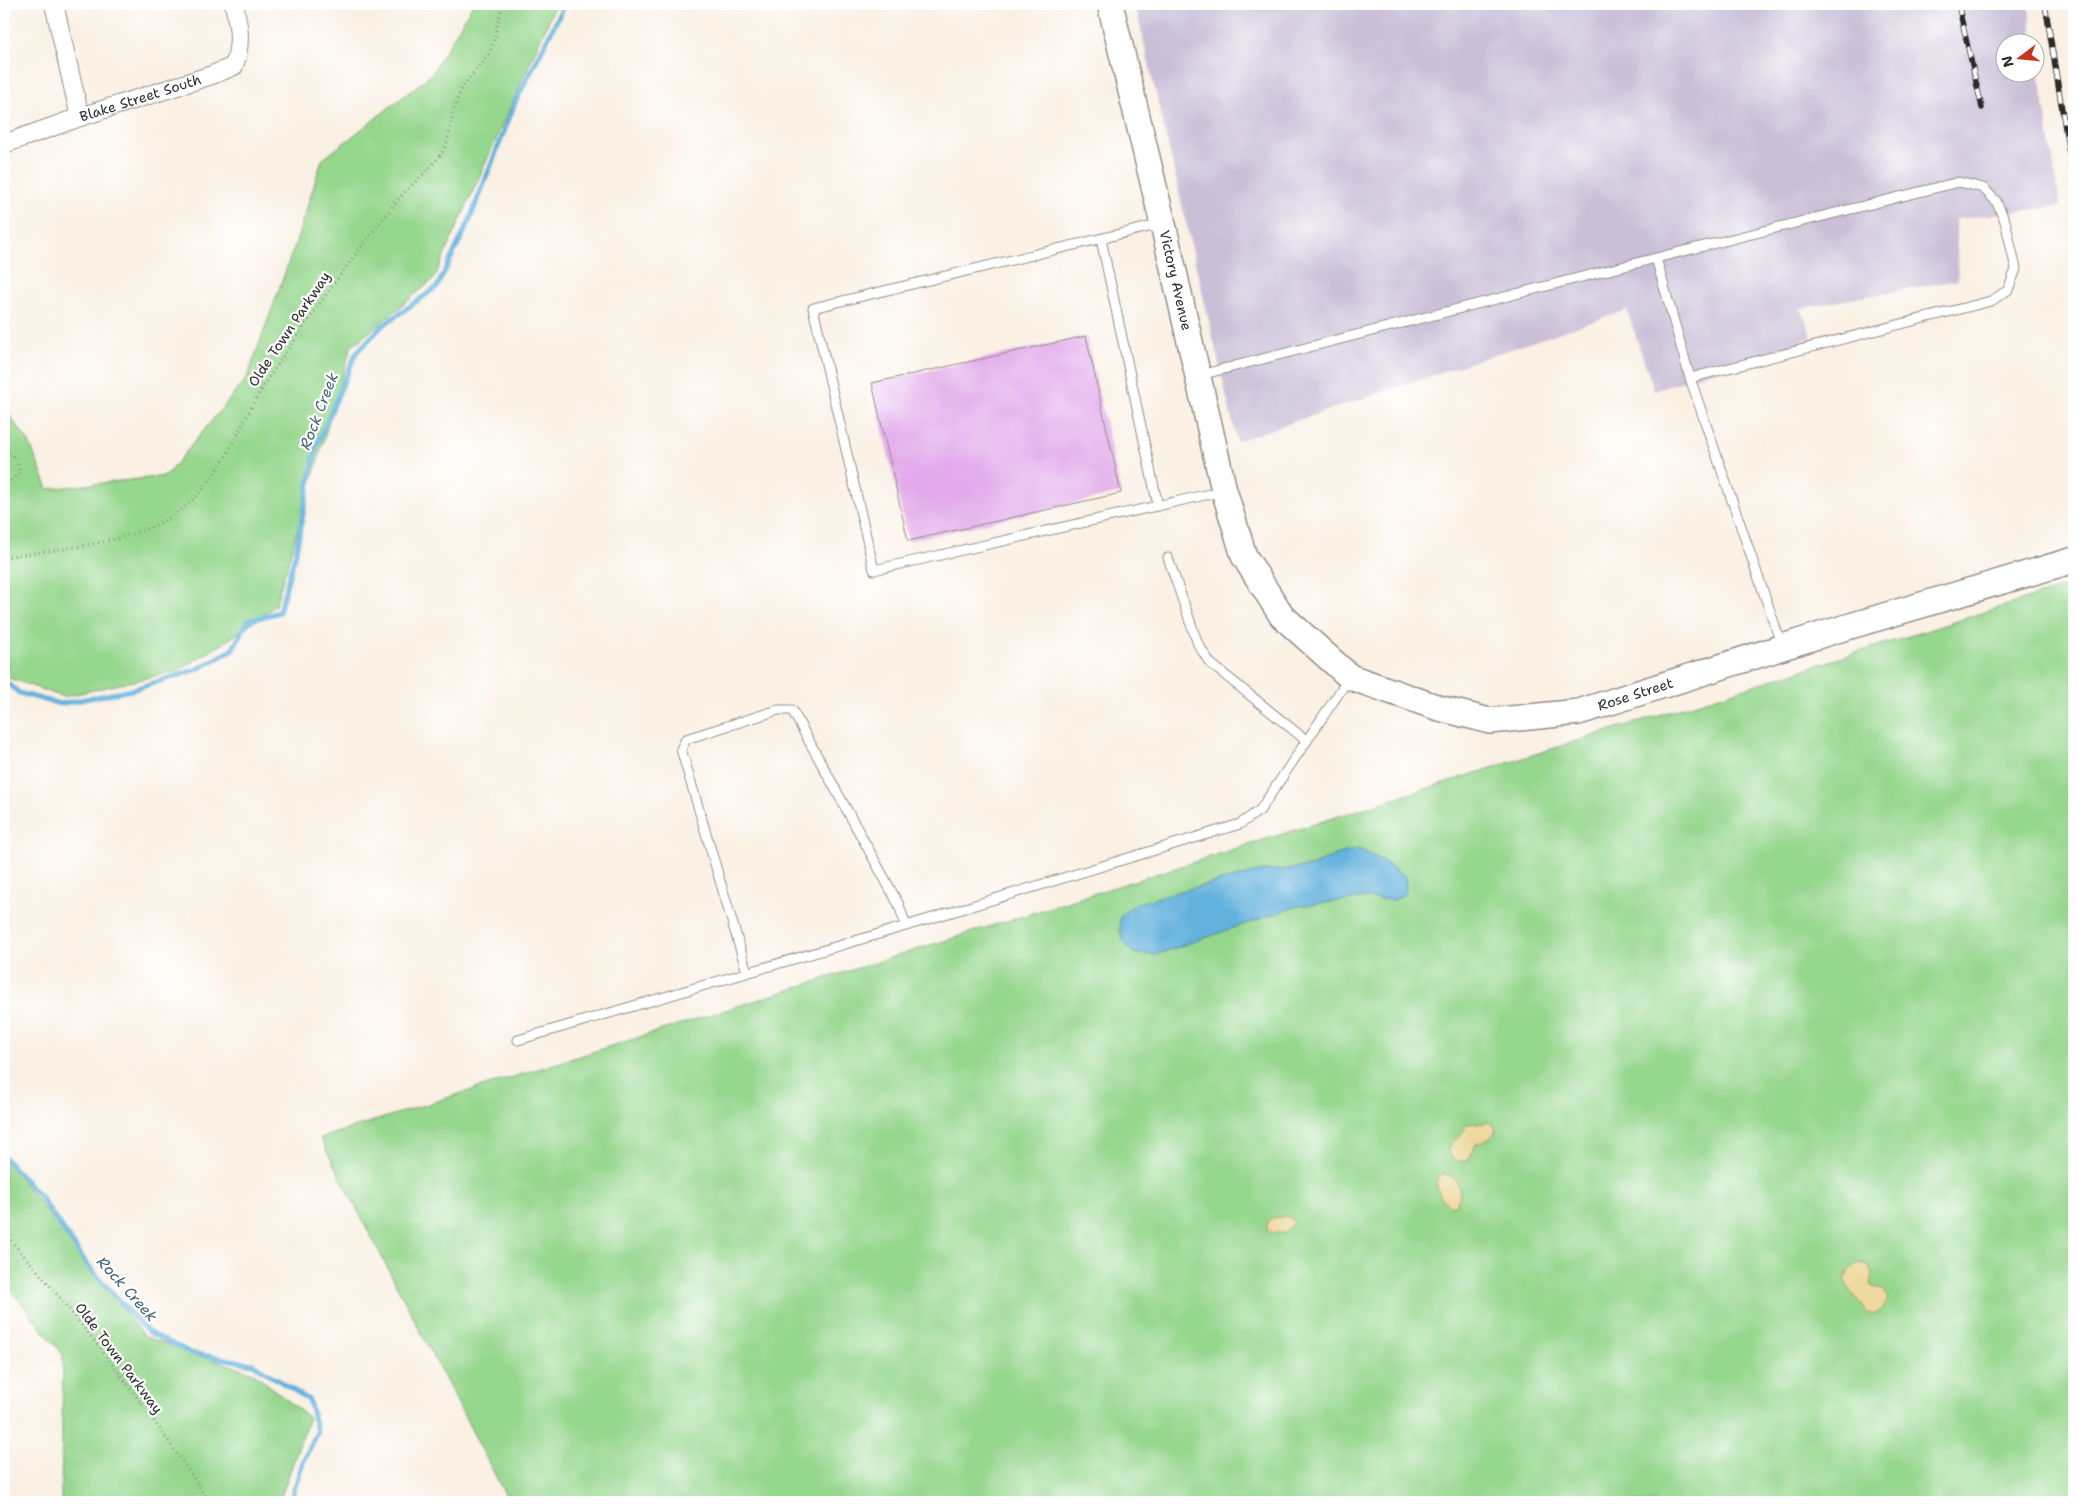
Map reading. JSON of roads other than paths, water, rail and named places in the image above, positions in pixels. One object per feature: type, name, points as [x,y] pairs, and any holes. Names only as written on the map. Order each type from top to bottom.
[{"type":"street","points":[[54,4],[80,117]]},
{"type":"street","name":"Blake Street South","points":[[4,144],[234,66],[240,49],[234,4]]},
{"type":"street","name":"Victory Avenue","points":[[1110,4],[1164,224],[1224,490],[1244,556]]},
{"type":"street","name":"Rose Street","points":[[1244,556],[1282,616],[1350,677],[1439,708],[1490,721],[1579,712],[1782,648],[2074,560]]},
{"type":"lane","points":[[1198,376],[1959,182],[1983,188],[1996,201],[2005,221],[2016,268],[2008,290],[1991,302],[1690,378]]},
{"type":"lane","points":[[1164,224],[813,308],[874,570],[1224,490]]},
{"type":"lane","points":[[1101,240],[1158,506]]},
{"type":"lane","points":[[1656,258],[1690,378],[1782,648]]},
{"type":"lane","points":[[1168,558],[1198,644],[1210,663],[1307,741]]},
{"type":"lane","points":[[518,1040],[906,926],[1240,824],[1260,810],[1350,677]]},
{"type":"lane","points":[[747,972],[681,749],[686,739],[778,710],[792,710],[899,905],[906,926]]},
{"type":"water","points":[[1359,849],[1383,861],[1405,876],[1406,893],[1394,900],[1368,898],[1298,906],[1155,955],[1133,953],[1121,936],[1121,915],[1135,904],[1263,871],[1309,867],[1338,854]]},
{"type":"waterway","name":"Rock Creek","points":[[4,680],[19,693],[60,704],[131,690],[198,669],[232,650],[248,621],[279,612],[296,551],[316,447],[356,353],[382,326],[437,287],[469,222],[515,103],[565,4]]},
{"type":"waterway","name":"Rock Creek","points":[[4,1157],[40,1196],[89,1267],[148,1332],[191,1353],[253,1364],[309,1400],[317,1432],[304,1459],[290,1502]]},
{"type":"railway","points":[[1958,4],[1982,108]]},
{"type":"railway","points":[[2045,4],[2074,184]]}]
